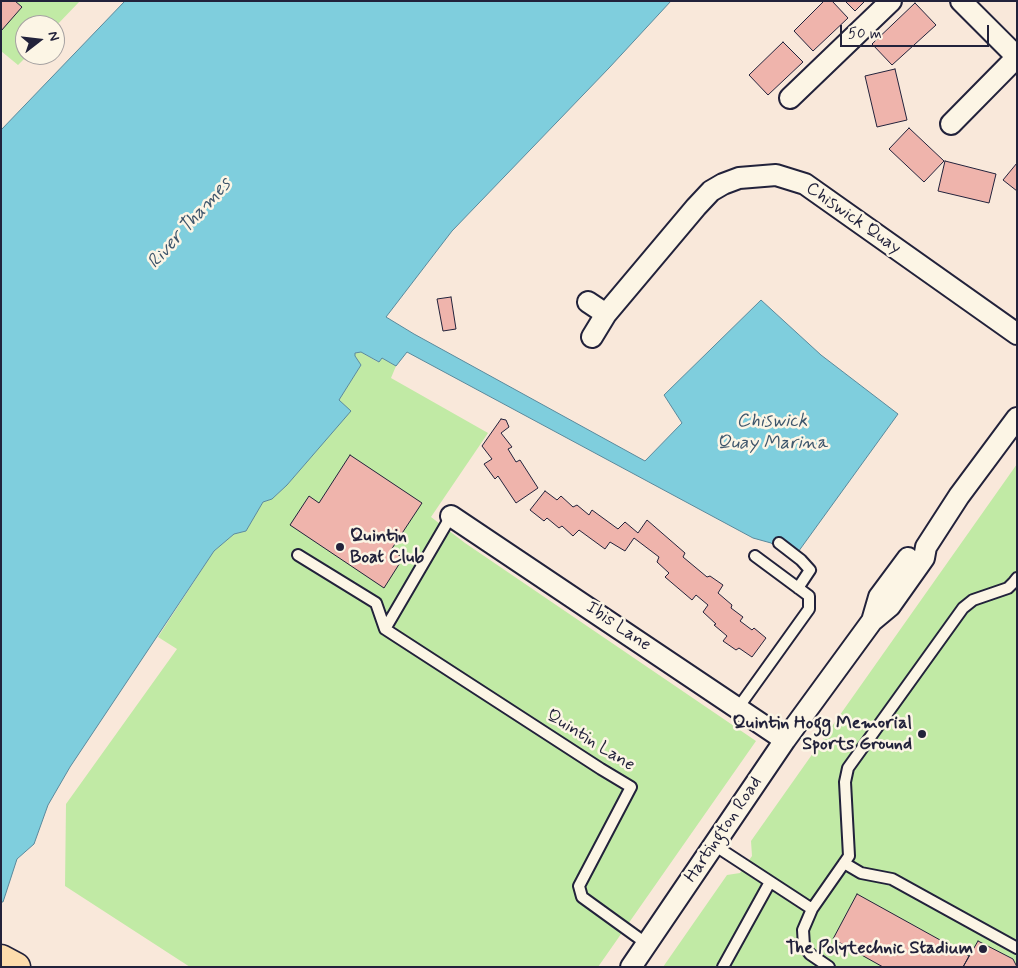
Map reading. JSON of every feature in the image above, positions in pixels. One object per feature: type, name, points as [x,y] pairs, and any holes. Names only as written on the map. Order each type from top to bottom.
[{"type":"highway","points":[[1,959],[16,967]]},
{"type":"street","points":[[790,98],[891,1]]},
{"type":"street","points":[[951,124],[1017,57],[961,1]]},
{"type":"street","name":"Chiswick Quay","points":[[592,337],[606,314],[711,191],[739,178],[776,175],[805,184],[1017,334]]},
{"type":"street","points":[[588,302],[606,314]]},
{"type":"street","name":"Hartington Road","points":[[631,967],[785,740],[872,621],[890,606],[924,558],[926,547],[959,496],[1017,418]]},
{"type":"street","name":"Ibis Lane","points":[[451,516],[785,740]]},
{"type":"lane","points":[[385,629],[451,516]]},
{"type":"lane","points":[[779,543],[801,560],[810,570],[798,588]]},
{"type":"lane","points":[[298,555],[376,603],[385,629]]},
{"type":"lane","points":[[738,708],[809,609],[809,596],[756,556]]},
{"type":"lane","points":[[829,967],[810,954],[804,946],[803,930],[812,909],[849,856],[845,774],[963,608],[973,600],[1008,588],[1017,578]]},
{"type":"lane","name":"Quintin Lane","points":[[385,629],[631,787],[579,886],[582,897],[648,944]]},
{"type":"lane","points":[[714,845],[812,909]]},
{"type":"lane","points":[[844,862],[861,873],[892,879],[1017,948]]},
{"type":"lane","points":[[723,967],[770,882]]},
{"type":"green space","points":[[1,1],[80,1],[65,17],[65,15],[15,15],[15,63],[1,51]]},
{"type":"green space","points":[[361,352],[378,362],[382,358],[396,366],[391,378],[488,433],[431,517],[465,543],[756,741],[598,967],[190,967],[65,886],[66,804],[177,649],[158,637],[214,551],[234,534],[246,531],[263,502],[272,499],[287,485],[350,411],[339,400],[361,365],[355,353]]},
{"type":"green space","name":"Quintin Hogg Memorial Sports Ground","points":[[1017,464],[1017,967],[663,967],[727,875],[740,873],[752,856],[751,841]]},
{"type":"water","points":[[125,1],[671,1],[452,231],[386,317],[645,461],[682,423],[664,395],[761,300],[821,355],[898,414],[793,559],[771,543],[753,538],[407,352],[396,366],[382,358],[379,362],[361,352],[355,353],[361,365],[339,400],[351,411],[287,485],[272,499],[263,502],[246,531],[234,534],[214,551],[70,767],[48,805],[34,844],[17,859],[3,902],[1,902],[1,130]]},
{"type":"building","points":[[1,1],[15,1],[22,7],[1,31]]},
{"type":"building","points":[[824,1],[832,1],[848,18],[813,51],[794,31]]},
{"type":"building","points":[[845,1],[865,1],[855,11]]},
{"type":"building","points":[[915,3],[936,25],[892,65],[872,44]]},
{"type":"building","points":[[783,42],[803,62],[768,95],[749,75]]},
{"type":"building","points":[[895,69],[907,120],[877,127],[865,76]]},
{"type":"building","points":[[909,128],[944,161],[924,182],[889,149]]},
{"type":"building","points":[[945,161],[996,174],[989,203],[938,191]]},
{"type":"building","points":[[1017,163],[1017,191],[1003,180]]},
{"type":"building","points":[[451,297],[456,329],[443,331],[437,299]]},
{"type":"building","points":[[501,419],[506,420],[509,427],[501,433],[512,447],[508,449],[516,462],[520,460],[538,488],[516,503],[498,476],[495,479],[484,464],[492,459],[482,446]]},
{"type":"building","name":"Quintin Boat Club","points":[[350,455],[422,503],[391,550],[403,558],[384,588],[290,525],[309,496],[319,503]]},
{"type":"building","points":[[545,491],[557,500],[561,496],[573,507],[577,505],[589,515],[592,510],[618,529],[625,522],[638,533],[647,520],[685,553],[683,557],[707,577],[710,576],[723,585],[718,593],[732,605],[731,608],[743,617],[740,621],[752,630],[754,628],[766,638],[752,657],[739,648],[736,650],[723,641],[727,636],[703,612],[708,605],[696,595],[692,600],[665,577],[669,573],[657,562],[659,557],[634,538],[625,551],[610,542],[605,549],[579,530],[573,536],[562,526],[559,528],[547,518],[544,521],[530,510]]},
{"type":"building","points":[[857,894],[969,956],[963,967],[883,967],[833,939]]},
{"type":"building","name":"The Polytechnic Stadium","points":[[978,941],[1013,959],[1017,967],[963,967]]},
{"type":"place","name":"Quintin Boat Club","points":[[340,547]]},
{"type":"place","name":"Quintin Hogg Memorial Sports Ground","points":[[922,734]]},
{"type":"place","name":"The Polytechnic Stadium","points":[[983,949]]},
{"type":"water label","name":"River Thames","points":[[190,224]]},
{"type":"water label","name":"Chiswick Quay Marina","points":[[772,433]]}]
